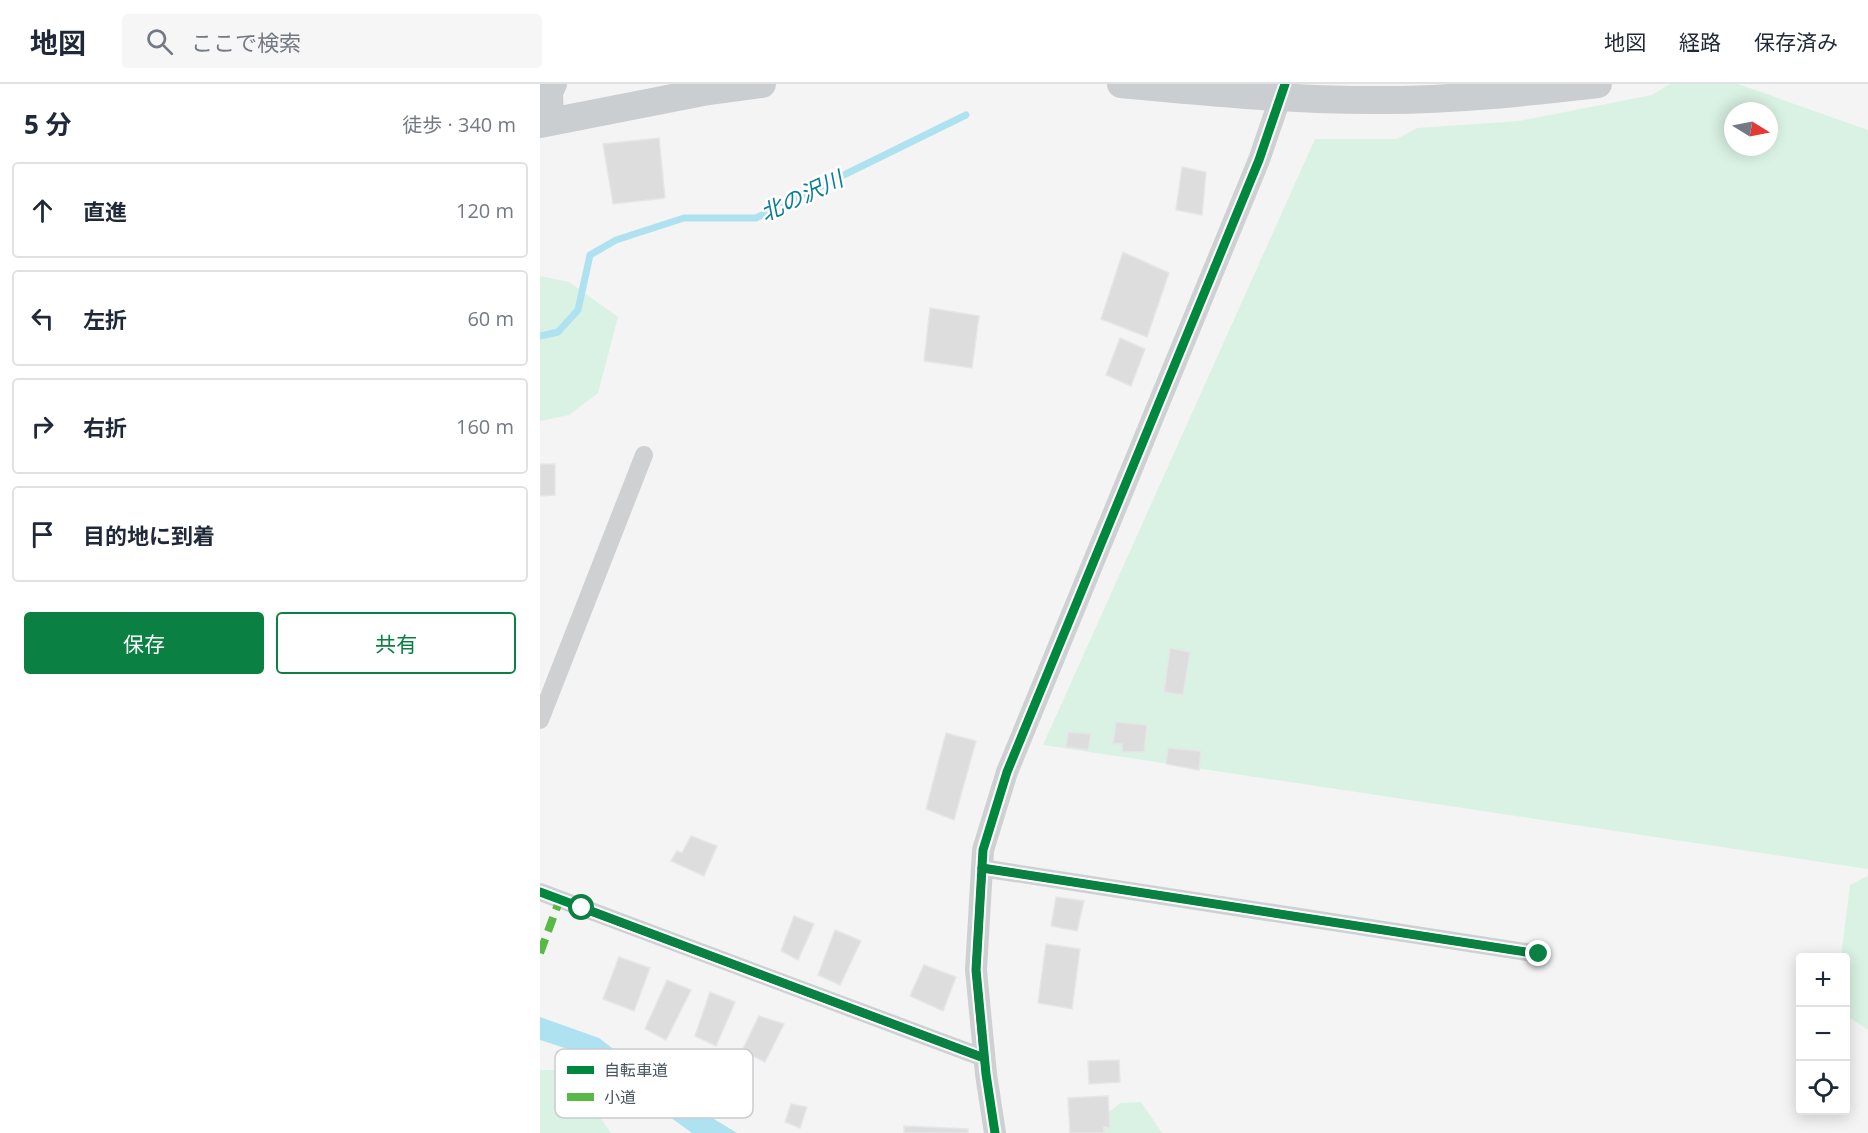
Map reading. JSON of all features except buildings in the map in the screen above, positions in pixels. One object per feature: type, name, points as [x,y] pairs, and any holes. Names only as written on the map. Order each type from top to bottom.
[{"type":"main road","points":[[553,84],[549,93],[545,123],[703,92],[762,84]]},
{"type":"main road","points":[[1121,84],[1283,91],[1386,100],[1522,93],[1598,84]]},
{"type":"street","points":[[996,1133],[984,1058],[976,970],[983,850],[1007,772],[1259,160],[1283,91]]},
{"type":"street","points":[[540,720],[644,455]]},
{"type":"street","points":[[982,868],[1539,954]]},
{"type":"street","points":[[540,892],[984,1058]]},
{"type":"green space","points":[[1670,84],[1738,84],[1868,130],[1868,869],[1043,745],[1315,139],[1397,139],[1417,128],[1519,121],[1652,95]]},
{"type":"green space","points":[[540,276],[569,282],[618,317],[598,393],[569,415],[540,421]]},
{"type":"green space","points":[[1868,876],[1868,1030],[1850,1018],[1850,953],[1842,953],[1850,885]]},
{"type":"green space","points":[[540,1070],[555,1070],[555,1118],[600,1118],[611,1133],[540,1133]]},
{"type":"green space","points":[[1141,1102],[1162,1133],[1085,1133],[1120,1103]]},
{"type":"water","points":[[540,1017],[599,1038],[613,1049],[568,1049],[540,1040]]},
{"type":"water","points":[[671,1118],[712,1118],[737,1133],[692,1133]]},
{"type":"waterway","name":"北の沢川","points":[[540,336],[558,332],[578,310],[590,255],[616,240],[684,218],[756,218],[966,115]]},
{"type":"marked path","points":[[540,953],[560,899]]},
{"type":"cycle path","points":[[995,1133],[986,1074],[976,970],[983,850],[1007,772],[1259,160],[1285,84]]},
{"type":"cycle path","points":[[982,868],[1539,954]]},
{"type":"cycle path","points":[[540,892],[984,1058]]},
{"type":"route","points":[[582,908],[984,1058],[976,970],[982,868],[1539,954]]}]
